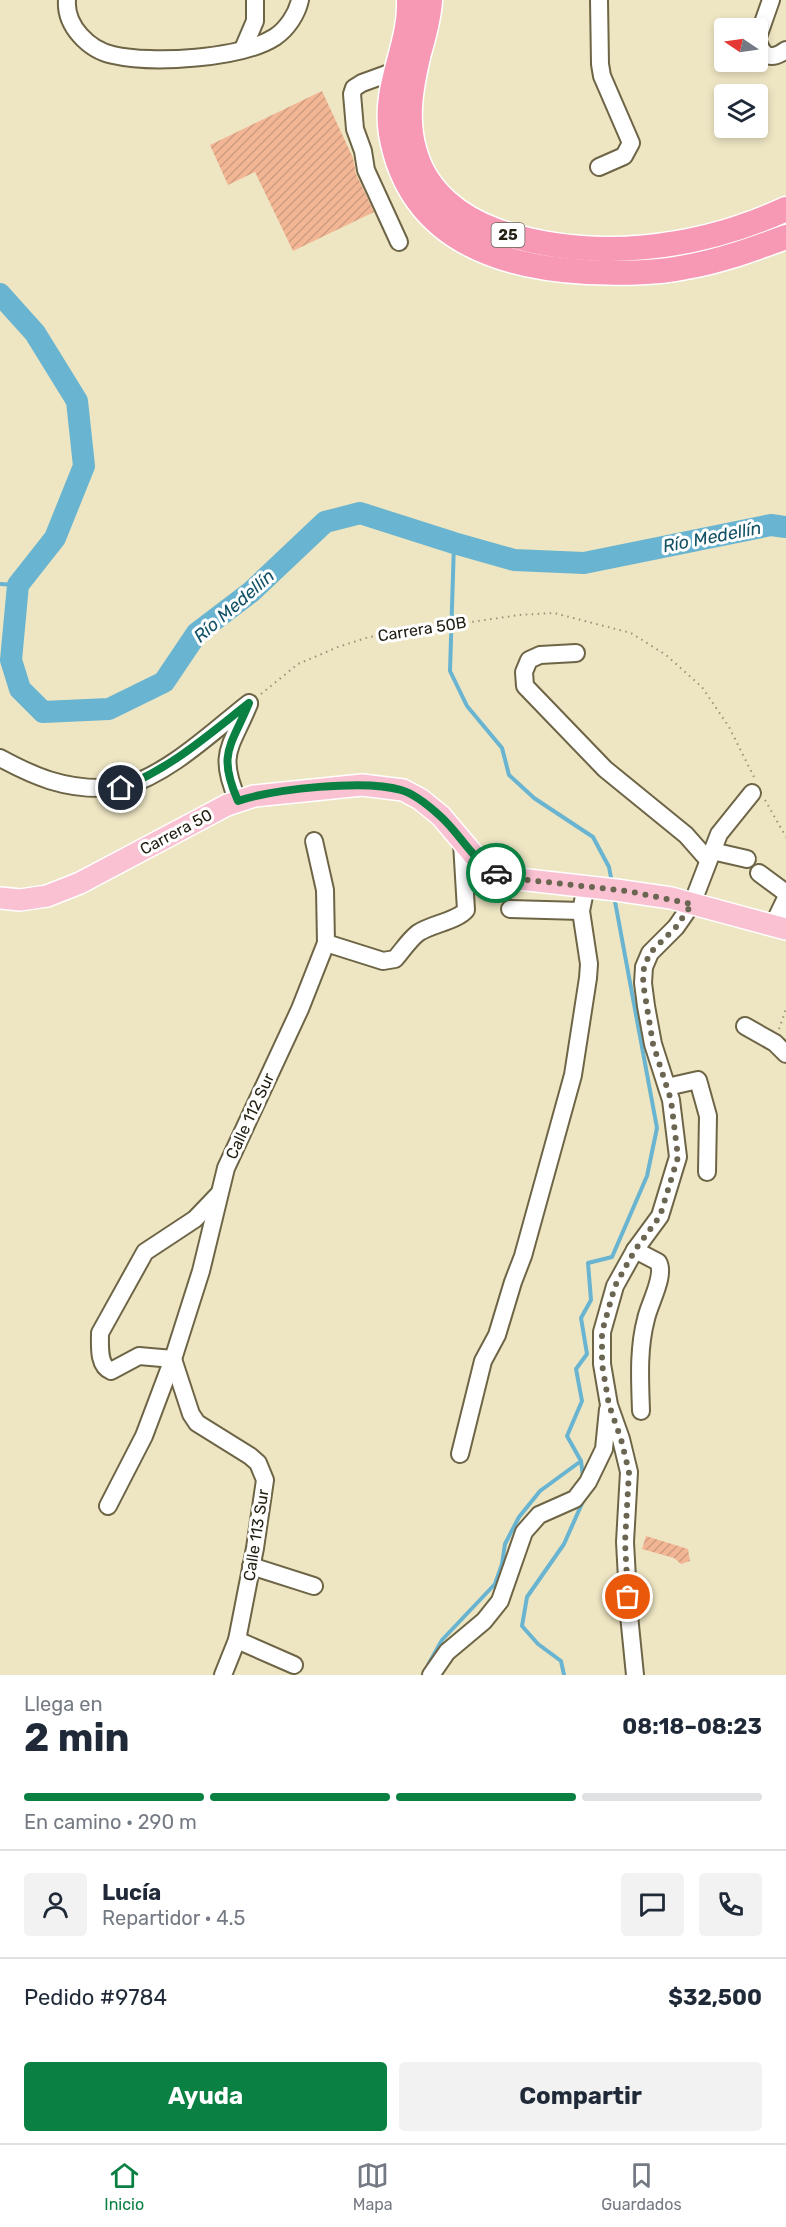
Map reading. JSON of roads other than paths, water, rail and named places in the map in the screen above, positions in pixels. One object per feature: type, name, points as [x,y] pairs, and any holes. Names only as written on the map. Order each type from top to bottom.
[{"type":"highway","name":"25","points":[[409,0],[406,32],[395,71],[389,108],[391,132],[397,158],[414,196],[444,228],[462,241],[503,259],[546,268],[630,273],[684,268],[735,256],[786,237]]},
{"type":"highway","name":"25","points":[[430,0],[427,28],[413,80],[409,112],[410,130],[415,154],[430,184],[449,206],[469,219],[516,238],[549,245],[582,249],[624,248],[669,244],[711,236],[758,222],[786,210]]},
{"type":"main road","name":"Carrera 50","points":[[0,898],[20,900],[47,896],[80,883],[238,801],[275,792],[362,785],[403,790],[420,799],[441,816],[483,866],[500,874],[519,879],[613,889],[692,904],[780,927]]},
{"type":"street","points":[[67,0],[66,7],[71,22],[80,36],[95,48],[111,55],[135,59],[198,58],[243,49],[274,37],[287,25],[300,0]]},
{"type":"street","points":[[243,49],[255,21],[255,0]]},
{"type":"street","points":[[599,0],[602,76],[631,143],[624,156],[599,167]]},
{"type":"street","points":[[765,18],[771,0]]},
{"type":"street","points":[[768,56],[778,56],[786,50]]},
{"type":"street","points":[[395,71],[362,82],[354,88],[352,94],[356,129],[366,170],[399,242]]},
{"type":"street","points":[[576,653],[540,655],[529,660],[524,672],[525,687],[605,769],[710,856],[747,859]]},
{"type":"street","points":[[0,758],[27,773],[60,785],[95,789],[121,788],[171,764],[249,703],[226,760],[230,781],[238,801]]},
{"type":"street","points":[[635,1675],[625,1542],[629,1472],[609,1405],[602,1364],[602,1332],[615,1286],[635,1250],[660,1216],[678,1157],[671,1100],[653,1044],[644,994],[644,967],[650,953],[676,927],[692,904],[710,856],[726,823],[758,793]]},
{"type":"street","points":[[314,841],[325,890],[326,943],[383,961],[395,959],[417,934],[462,915],[465,910],[462,843]]},
{"type":"street","points":[[759,873],[786,893]]},
{"type":"street","points":[[460,1454],[483,1361],[497,1335],[524,1256],[573,1075],[589,964],[581,911],[586,886]]},
{"type":"street","points":[[780,927],[786,898]]},
{"type":"street","points":[[510,909],[581,911]]},
{"type":"street","name":"Calle 112 Sur","points":[[108,1506],[144,1436],[173,1359],[201,1271],[226,1168],[300,1009],[326,943]]},
{"type":"street","points":[[745,1026],[780,1049]]},
{"type":"street","points":[[667,1087],[698,1080],[708,1116],[707,1172]]},
{"type":"street","points":[[173,1359],[139,1356],[108,1371],[104,1366],[100,1333],[145,1252],[195,1219],[220,1194]]},
{"type":"street","points":[[635,1250],[658,1262],[661,1272],[645,1319],[639,1362],[642,1411]]},
{"type":"street","name":"Calle 113 Sur","points":[[173,1359],[191,1414],[197,1423],[250,1456],[258,1463],[265,1480],[252,1566],[237,1640],[223,1675]]},
{"type":"street","points":[[432,1673],[447,1652],[484,1621],[500,1601],[524,1532],[539,1515],[575,1499],[588,1482],[604,1449],[609,1405]]},
{"type":"street","points":[[252,1566],[314,1586]]},
{"type":"street","points":[[237,1640],[294,1665]]},
{"type":"waterway","name":"Río Medellín","points":[[0,294],[35,333],[77,401],[84,466],[55,538],[18,585],[11,660],[20,689],[43,712],[109,709],[164,682],[197,633],[251,592],[325,522],[360,513],[514,560],[584,563],[771,525],[786,527]]},
{"type":"waterway","points":[[454,543],[450,671],[467,706],[502,748],[509,775],[534,798],[593,837],[609,867],[612,883]]},
{"type":"waterway","points":[[0,584],[18,585]]},
{"type":"waterway","points":[[428,1665],[442,1640],[495,1584],[502,1564],[505,1544],[519,1517],[540,1491],[581,1461],[567,1436],[582,1401],[576,1369],[587,1354],[581,1318],[591,1300],[588,1263],[612,1257],[647,1176],[657,1128],[614,896]]},
{"type":"waterway","points":[[581,1461],[583,1477]]},
{"type":"waterway","points":[[564,1675],[561,1661],[538,1644],[522,1626],[527,1597],[564,1544],[584,1499]]}]
